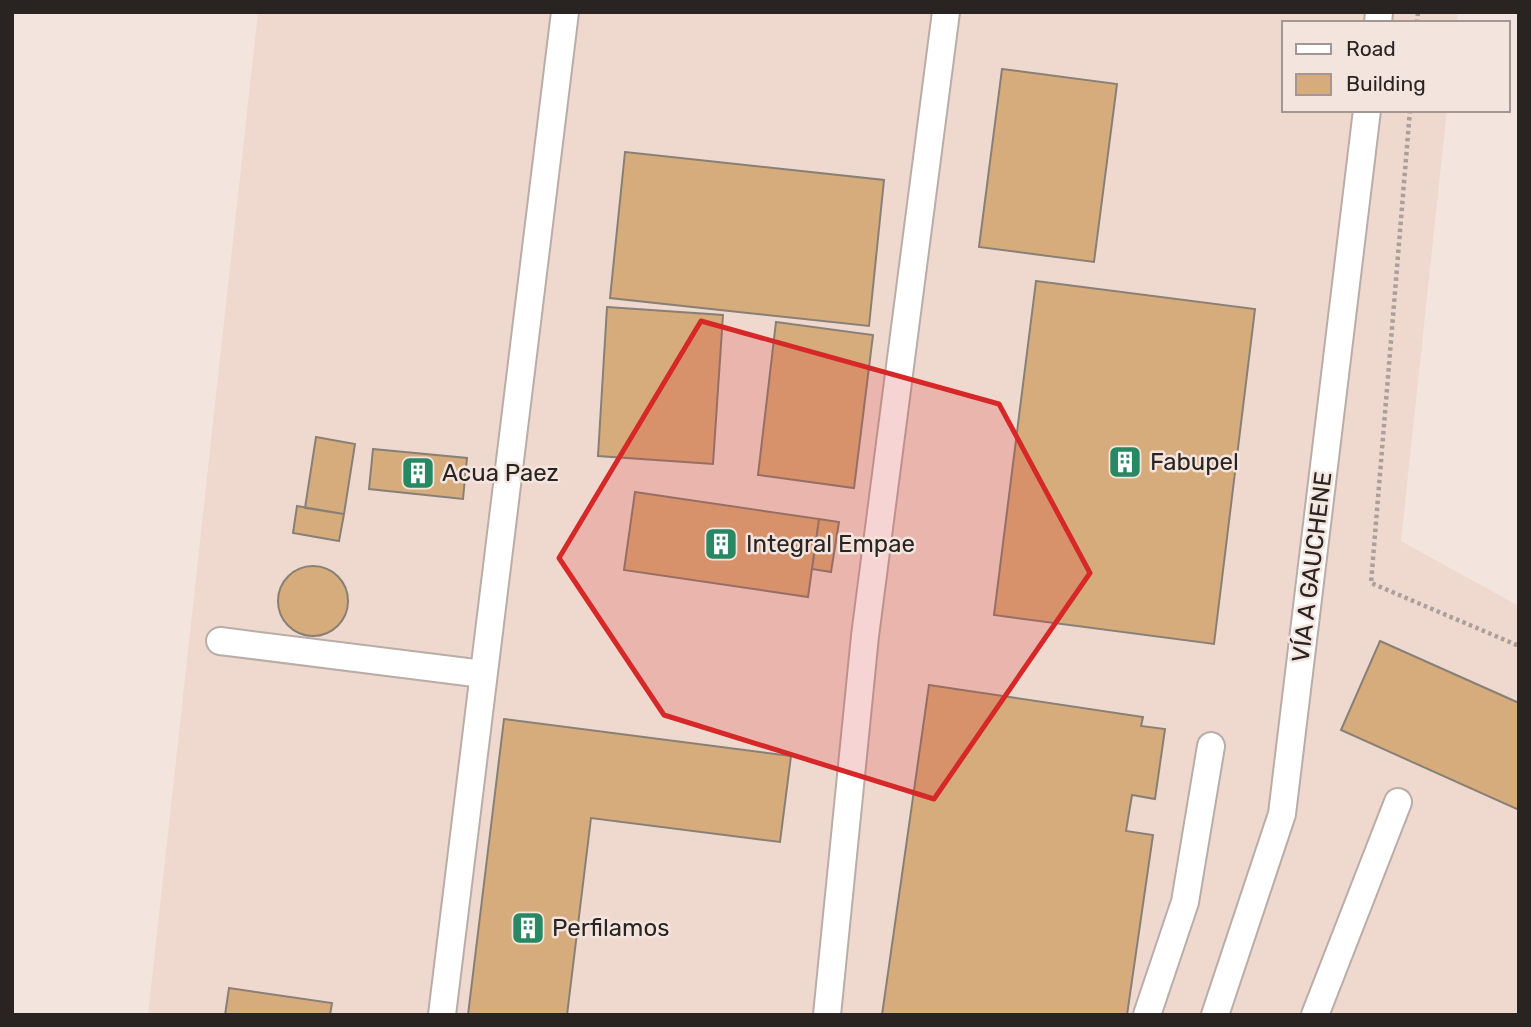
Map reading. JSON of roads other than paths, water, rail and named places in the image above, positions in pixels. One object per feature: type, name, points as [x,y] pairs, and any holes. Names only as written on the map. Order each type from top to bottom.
[{"type":"street","points":[[442,1015],[565,12]]},
{"type":"street","points":[[827,1015],[865,636],[946,12]]},
{"type":"street","name":"VÍA A GAUCHENE","points":[[1215,1015],[1282,814],[1367,112]]},
{"type":"street","points":[[220,641],[483,674]]},
{"type":"street","points":[[1147,1015],[1185,902],[1211,746]]},
{"type":"street","points":[[1315,1015],[1398,802]]},
{"type":"place","name":"Fabupel","points":[[1125,462]]},
{"type":"place","name":"Acua Paez","points":[[418,473]]},
{"type":"place","name":"Integral Empae","points":[[721,544]]},
{"type":"place","name":"Perfilamos","points":[[528,928]]}]
